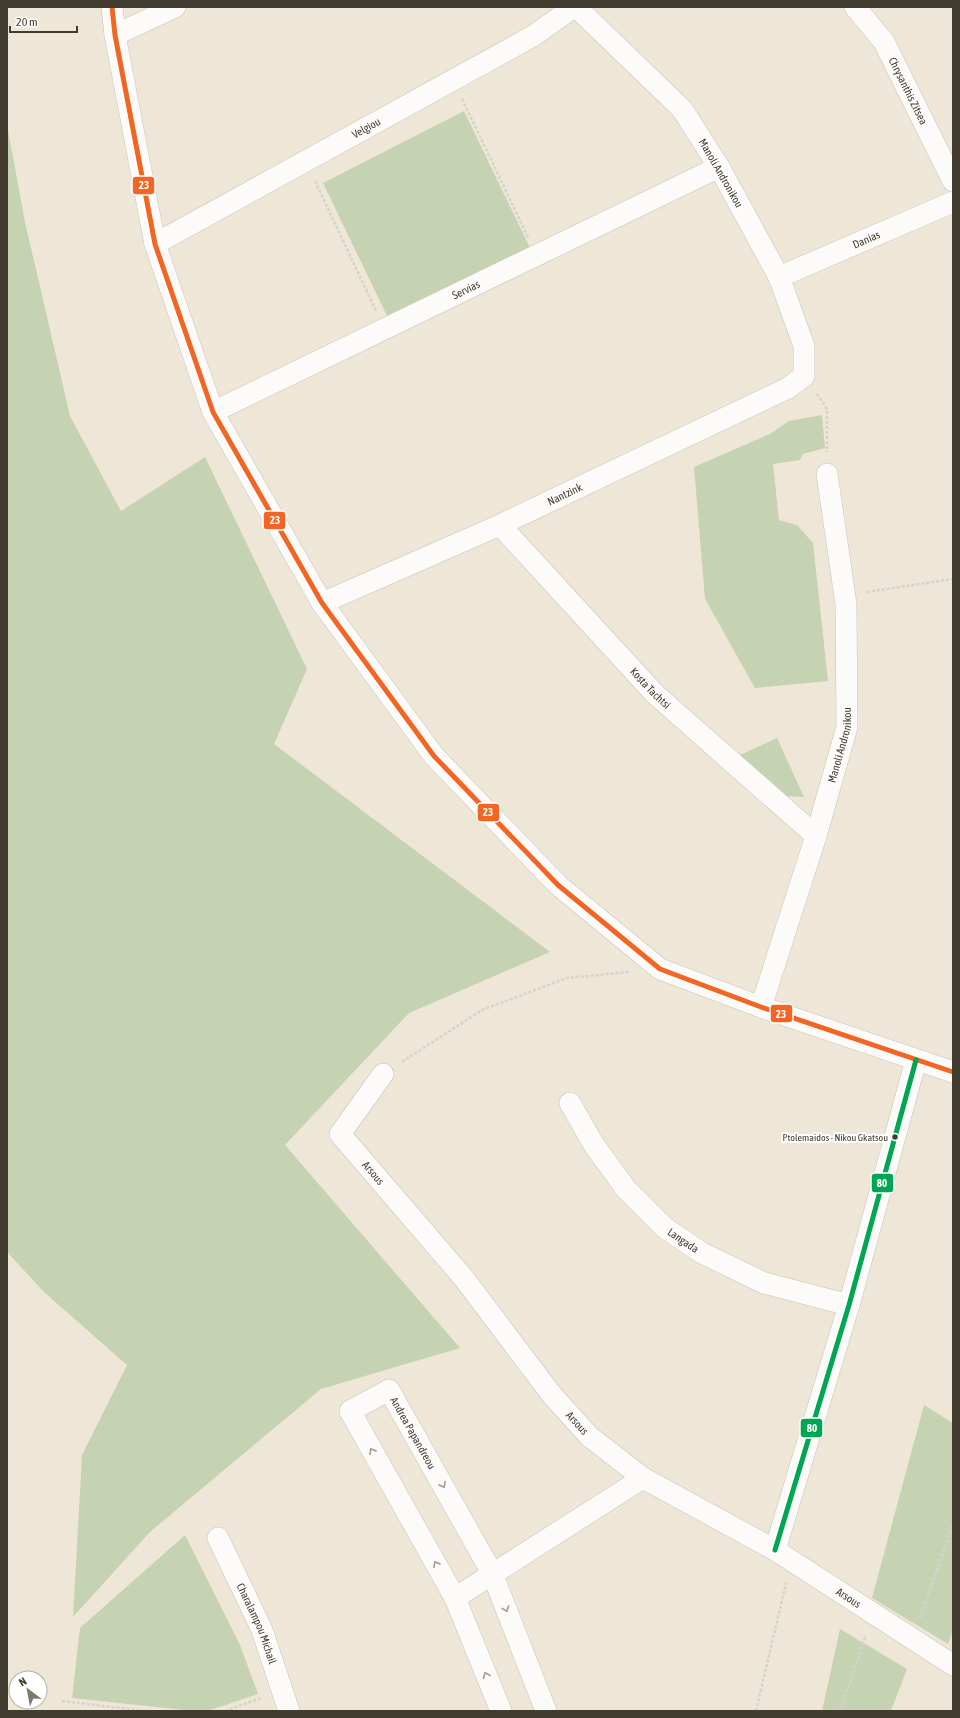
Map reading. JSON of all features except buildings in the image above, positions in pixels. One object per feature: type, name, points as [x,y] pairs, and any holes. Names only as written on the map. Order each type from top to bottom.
[{"type":"street","points":[[112,7],[115,35],[155,244],[213,412],[322,603],[434,756],[558,885],[660,969],[761,1007],[916,1060],[951,1066]]},
{"type":"street","points":[[115,35],[175,7]]},
{"type":"street","name":"Velgiou","points":[[155,244],[532,36],[575,7]]},
{"type":"street","name":"Manoli Andronikou","points":[[575,7],[682,109],[719,167],[779,277],[804,346],[804,376]]},
{"type":"street","name":"Chrysanthis Zitsea","points":[[855,7],[884,42],[953,181]]},
{"type":"street","name":"Servias","points":[[213,412],[719,167]]},
{"type":"street","name":"Danias","points":[[779,277],[953,202]]},
{"type":"street","name":"Nantzink","points":[[322,603],[500,525],[788,388],[804,376]]},
{"type":"street","name":"Manoli Andronikou","points":[[761,1007],[816,836],[847,727],[844,596],[827,474]]},
{"type":"street","name":"Kosta Tachtsi","points":[[500,525],[655,694],[816,836]]},
{"type":"street","points":[[783,1556],[916,1060]]},
{"type":"street","name":"Arsous","points":[[383,1074],[340,1134],[462,1276],[552,1395],[590,1437],[643,1478],[783,1556],[953,1665]]},
{"type":"street","name":"Langada","points":[[570,1103],[594,1145],[626,1189],[665,1228],[702,1253],[764,1283],[849,1306]]},
{"type":"street","name":"Andrea Papandreou","points":[[501,1711],[455,1598],[350,1411],[389,1390],[492,1573],[546,1711]]},
{"type":"street","points":[[455,1598],[643,1478]]},
{"type":"street","name":"Charalampou Michail","points":[[218,1538],[262,1630],[289,1711]]},
{"type":"path","points":[[453,80],[537,255]]},
{"type":"path","points":[[305,161],[384,329]]},
{"type":"path","points":[[804,376],[827,409],[827,474]]},
{"type":"path","points":[[844,596],[953,579]]},
{"type":"path","points":[[383,1074],[482,1010],[567,978],[660,969]]},
{"type":"path","points":[[912,1639],[953,1524]]},
{"type":"path","points":[[756,1711],[783,1556]]},
{"type":"path","points":[[840,1711],[874,1614]]},
{"type":"path","points":[[225,1711],[282,1691]]},
{"type":"path","points":[[62,1701],[146,1711]]},
{"type":"green space","points":[[464,111],[532,252],[389,320],[323,183]]},
{"type":"green space","points":[[7,125],[25,222],[70,416],[121,511],[205,457],[307,669],[274,744],[550,952],[409,1013],[285,1145],[460,1348],[321,1389],[150,1532],[73,1617],[82,1455],[127,1365],[45,1293],[7,1252]]},
{"type":"green space","points":[[822,415],[825,448],[803,454],[800,460],[773,464],[779,520],[797,525],[813,543],[828,681],[755,688],[705,599],[694,467],[770,434],[789,421]]},
{"type":"green space","points":[[777,738],[804,797],[787,796],[740,755]]},
{"type":"green space","points":[[924,1405],[953,1423],[953,1630],[948,1644],[872,1598]]},
{"type":"green space","points":[[185,1535],[240,1645],[258,1694],[207,1711],[194,1711],[72,1698],[80,1628]]},
{"type":"green space","points":[[840,1629],[907,1669],[891,1711],[822,1711]]},
{"type":"transit line","name":"23","points":[[112,7],[115,35],[155,244],[213,412],[322,603],[434,756],[558,885],[660,969],[761,1007],[953,1072]]},
{"type":"transit line","name":"80","points":[[775,1550],[849,1305],[916,1060]]},
{"type":"place","name":"Ptolemaidos - Nikou Gkatsou","points":[[895,1137]]}]
